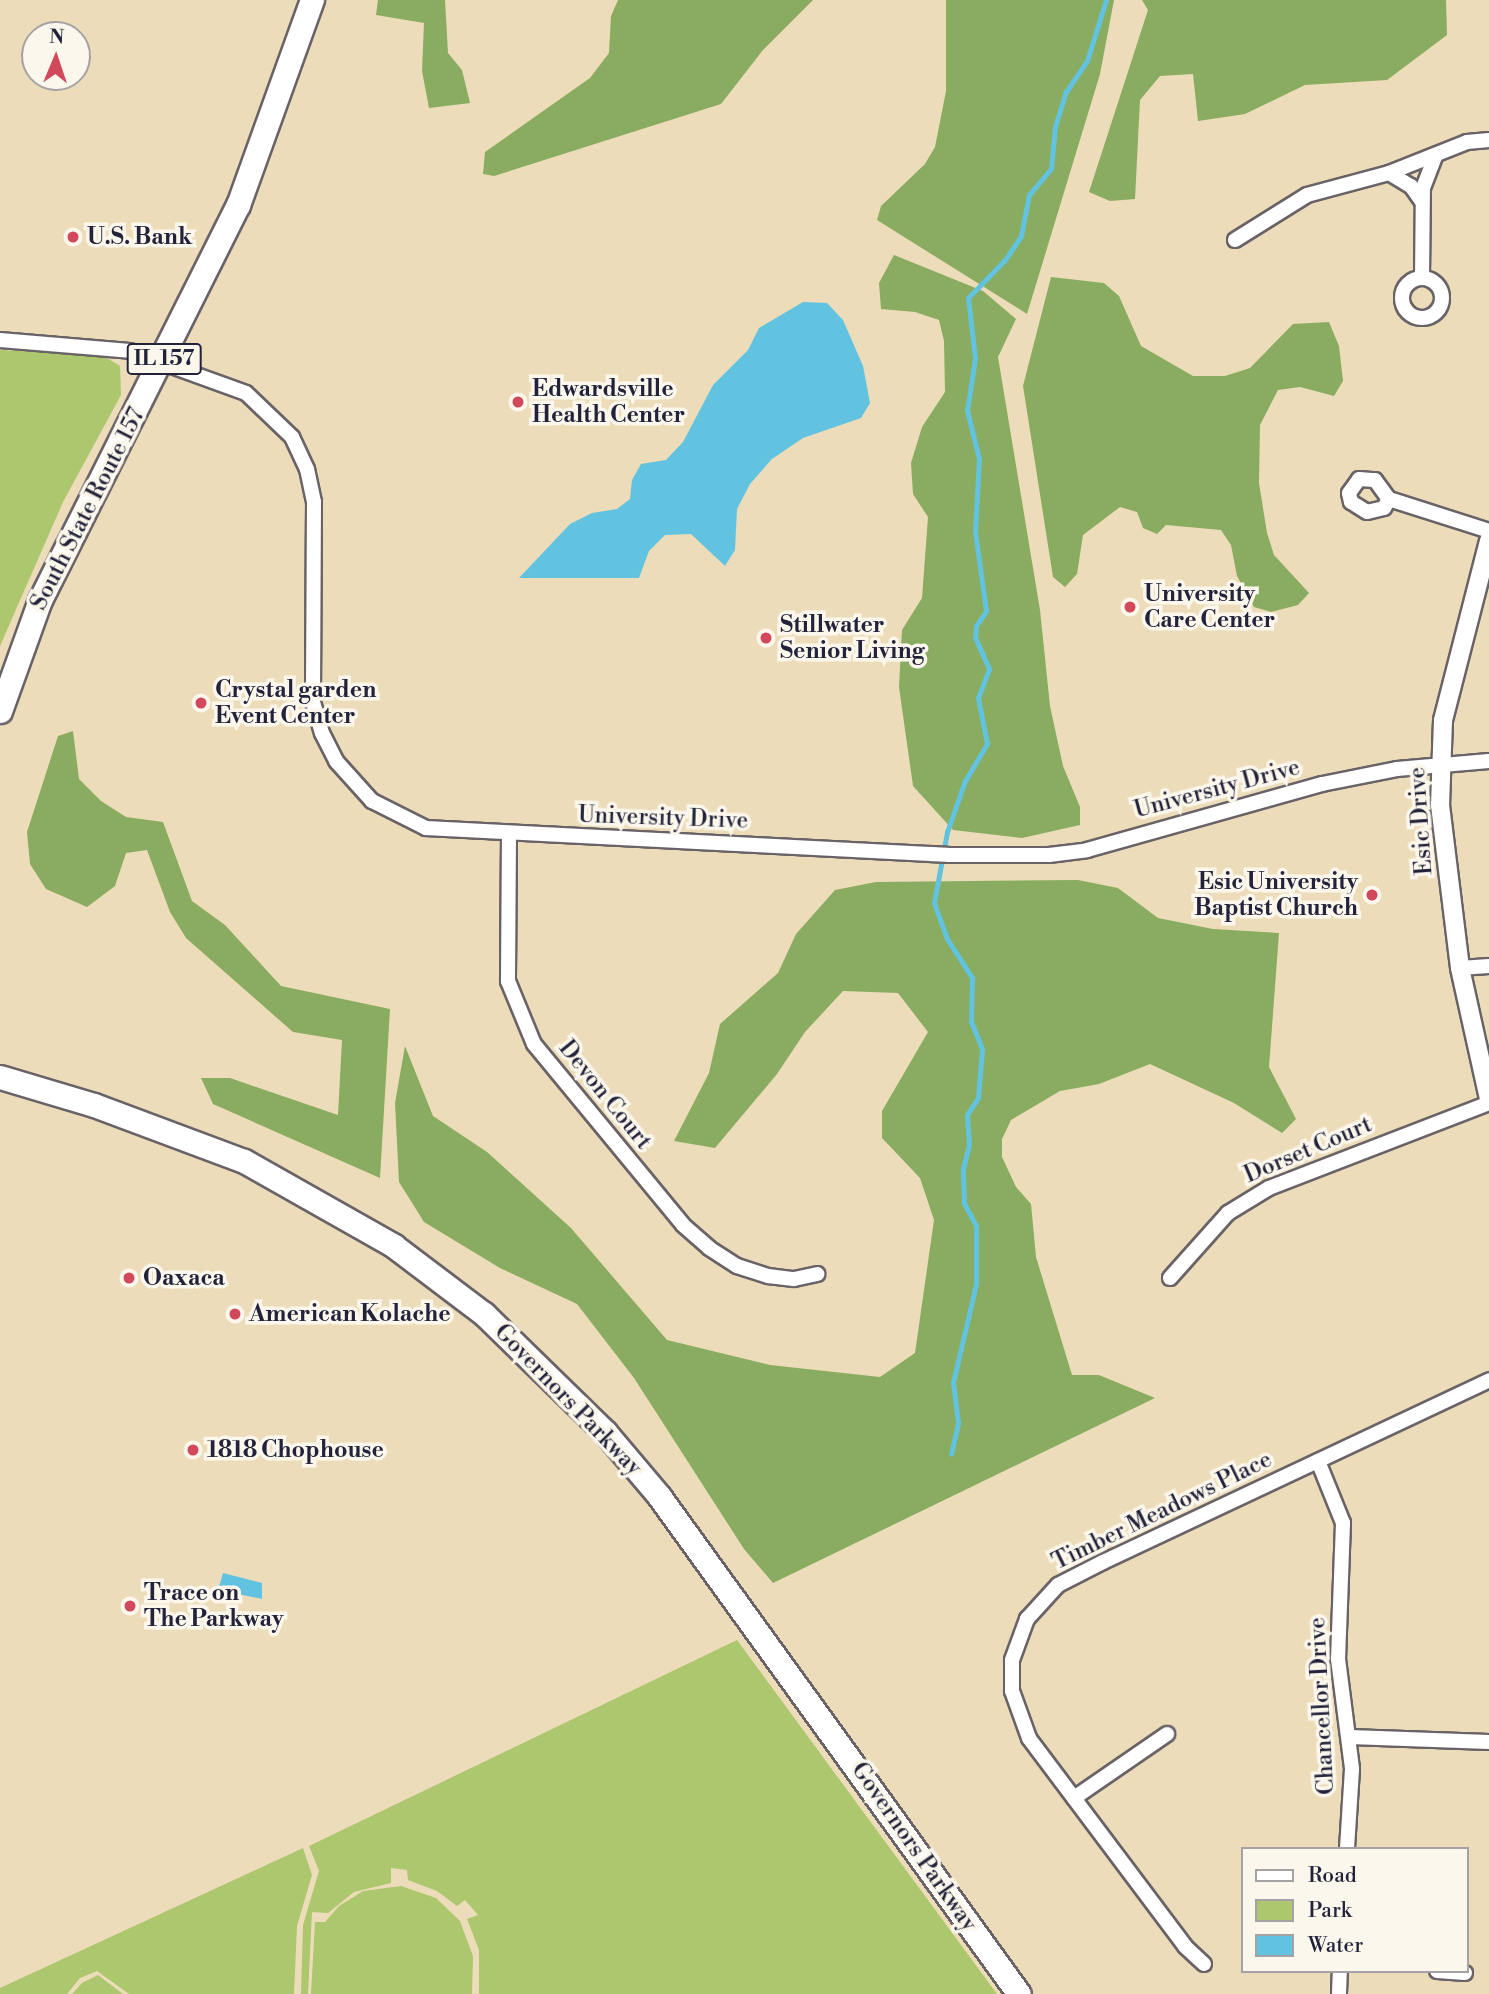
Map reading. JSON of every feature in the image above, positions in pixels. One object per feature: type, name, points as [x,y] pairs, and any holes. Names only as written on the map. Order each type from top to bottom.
[{"type":"main road","name":"South State Route 157","points":[[0,711],[40,600],[161,364],[238,205],[313,0]]},
{"type":"main road","name":"Governors Parkway","points":[[0,1077],[105,1109],[244,1161],[394,1246],[504,1332],[605,1432],[659,1496],[1019,1994]]},
{"type":"street","points":[[1236,240],[1307,195],[1390,173],[1435,157],[1466,142],[1489,140]]},
{"type":"street","points":[[1422,278],[1422,202],[1435,157]]},
{"type":"street","points":[[1390,173],[1411,186],[1422,202]]},
{"type":"street","name":"University Drive","points":[[0,340],[130,351],[246,393],[295,441],[314,502],[313,702],[322,733],[354,785],[388,811],[426,828],[950,855],[1049,855],[1087,850],[1312,787],[1440,764],[1489,761]]},
{"type":"street","points":[[1389,499],[1489,531]]},
{"type":"street","name":"Esic Drive","points":[[1489,541],[1443,720],[1440,764],[1440,805],[1460,968],[1489,1101]]},
{"type":"street","name":"Devon Court","points":[[509,834],[508,981],[534,1044],[683,1225],[709,1248],[737,1266],[768,1276],[794,1279],[817,1274]]},
{"type":"street","points":[[1460,968],[1489,966]]},
{"type":"street","name":"Dorset Court","points":[[1170,1278],[1227,1213],[1269,1188],[1489,1101]]},
{"type":"street","points":[[1318,1461],[1489,1380]]},
{"type":"street","name":"Chancellor Drive","points":[[1318,1461],[1343,1523],[1338,1659],[1350,1737],[1347,1847]]},
{"type":"street","name":"Timber Meadows Place","points":[[1204,1964],[1185,1946],[1029,1738],[1012,1691],[1017,1639],[1037,1604],[1059,1585],[1318,1461]]},
{"type":"street","points":[[1074,1798],[1167,1734]]},
{"type":"street","points":[[1350,1737],[1489,1742]]},
{"type":"street","points":[[1339,1994],[1340,1973]]},
{"type":"green space","points":[[378,0],[445,0],[448,53],[462,70],[470,103],[429,108],[422,71],[424,23],[376,15]]},
{"type":"green space","points":[[618,0],[813,0],[763,50],[721,104],[494,176],[483,174],[485,152],[590,78],[609,53],[611,16]]},
{"type":"green space","points":[[946,0],[1114,0],[1100,74],[1027,314],[877,220],[881,206],[925,164],[935,147],[946,91]]},
{"type":"green space","points":[[1142,0],[1446,0],[1447,35],[1387,80],[1305,85],[1245,114],[1198,121],[1193,74],[1160,76],[1140,100],[1135,199],[1110,201],[1089,192],[1148,10]]},
{"type":"green space","points":[[894,255],[983,291],[1016,319],[998,357],[1040,610],[1050,706],[1063,766],[1080,807],[1080,825],[1022,838],[953,830],[913,786],[899,687],[902,630],[922,598],[928,517],[913,494],[911,463],[922,427],[945,392],[944,341],[939,320],[915,312],[881,309],[879,283]]},
{"type":"green space","points":[[1051,277],[1104,283],[1119,296],[1141,346],[1193,376],[1225,376],[1250,368],[1293,324],[1329,322],[1339,346],[1343,381],[1334,396],[1300,387],[1278,390],[1260,425],[1259,483],[1267,533],[1274,555],[1309,593],[1298,605],[1271,612],[1254,607],[1237,576],[1231,545],[1221,530],[1166,525],[1157,534],[1143,528],[1137,512],[1120,507],[1083,535],[1077,574],[1065,587],[1053,577],[1023,386]]},
{"type":"green space","points":[[0,350],[102,355],[120,366],[121,395],[63,502],[0,646]]},
{"type":"green space","points":[[73,731],[79,779],[101,801],[126,817],[163,822],[192,901],[225,925],[281,986],[390,1009],[380,1178],[213,1104],[201,1078],[230,1078],[338,1115],[342,1040],[293,1032],[186,938],[170,912],[147,850],[126,853],[115,886],[87,907],[46,889],[30,864],[27,832],[58,736]]},
{"type":"green space","points":[[1078,880],[1118,888],[1158,918],[1213,929],[1279,933],[1269,1067],[1296,1119],[1282,1133],[1234,1103],[1150,1064],[1099,1084],[1060,1091],[1011,1120],[1002,1139],[1002,1157],[1016,1187],[1031,1204],[1036,1257],[1072,1375],[1099,1375],[1155,1398],[773,1583],[744,1549],[634,1378],[577,1304],[500,1268],[424,1222],[399,1182],[395,1103],[405,1046],[433,1116],[487,1152],[571,1228],[667,1340],[770,1365],[880,1377],[915,1353],[934,1220],[920,1178],[882,1138],[882,1111],[928,1032],[898,993],[843,991],[805,1032],[777,1074],[715,1148],[674,1141],[709,1073],[720,1024],[778,973],[796,934],[835,890],[876,882]]},
{"type":"green space","points":[[737,1640],[997,1994],[479,1994],[479,1950],[467,1919],[478,1915],[465,1900],[457,1906],[437,1891],[408,1880],[407,1870],[391,1868],[391,1883],[354,1892],[328,1913],[312,1912],[308,1994],[301,1994],[303,1925],[319,1871],[309,1846]]},
{"type":"green space","points":[[303,1848],[312,1875],[297,1926],[294,1994],[129,1994],[97,1971],[80,1978],[67,1994],[0,1994],[0,1988]]},
{"type":"green space","points":[[401,1886],[436,1898],[460,1921],[473,1956],[472,1994],[311,1994],[315,1922],[325,1922],[339,1906],[363,1891]]},
{"type":"green space","points":[[98,1975],[123,1994],[72,1994],[82,1983]]},
{"type":"water","points":[[803,302],[827,303],[843,320],[863,366],[870,403],[861,418],[803,438],[772,459],[750,484],[737,509],[735,550],[725,566],[691,534],[665,535],[649,551],[639,578],[519,578],[570,524],[592,513],[617,509],[630,499],[632,480],[641,464],[666,460],[683,442],[713,385],[748,350],[759,328]]},
{"type":"water","points":[[223,1573],[262,1583],[262,1599],[218,1590]]},
{"type":"waterway","points":[[951,1454],[958,1423],[953,1383],[976,1284],[976,1226],[964,1203],[963,1169],[969,1145],[967,1115],[978,1098],[982,1049],[971,1022],[972,978],[947,939],[934,903],[947,832],[965,781],[987,744],[978,698],[989,669],[975,638],[976,626],[986,611],[975,532],[979,459],[967,411],[975,359],[968,298],[1005,260],[1021,236],[1029,195],[1051,169],[1055,127],[1066,92],[1087,61],[1106,0]]},
{"type":"place","name":"U.S. Bank","points":[[73,237]]},
{"type":"place","name":"Edwardsville Health Center","points":[[518,402]]},
{"type":"place","name":"University Care Center","points":[[1130,607]]},
{"type":"place","name":"Stillwater Senior Living","points":[[766,638]]},
{"type":"place","name":"Crystal garden Event Center","points":[[201,703]]},
{"type":"place","name":"Esic University Baptist Church","points":[[1372,895]]},
{"type":"place","name":"Oaxaca","points":[[129,1278]]},
{"type":"place","name":"American Kolache","points":[[235,1314]]},
{"type":"place","name":"1818 Chophouse","points":[[193,1450]]},
{"type":"place","name":"Trace on The Parkway","points":[[130,1606]]}]
